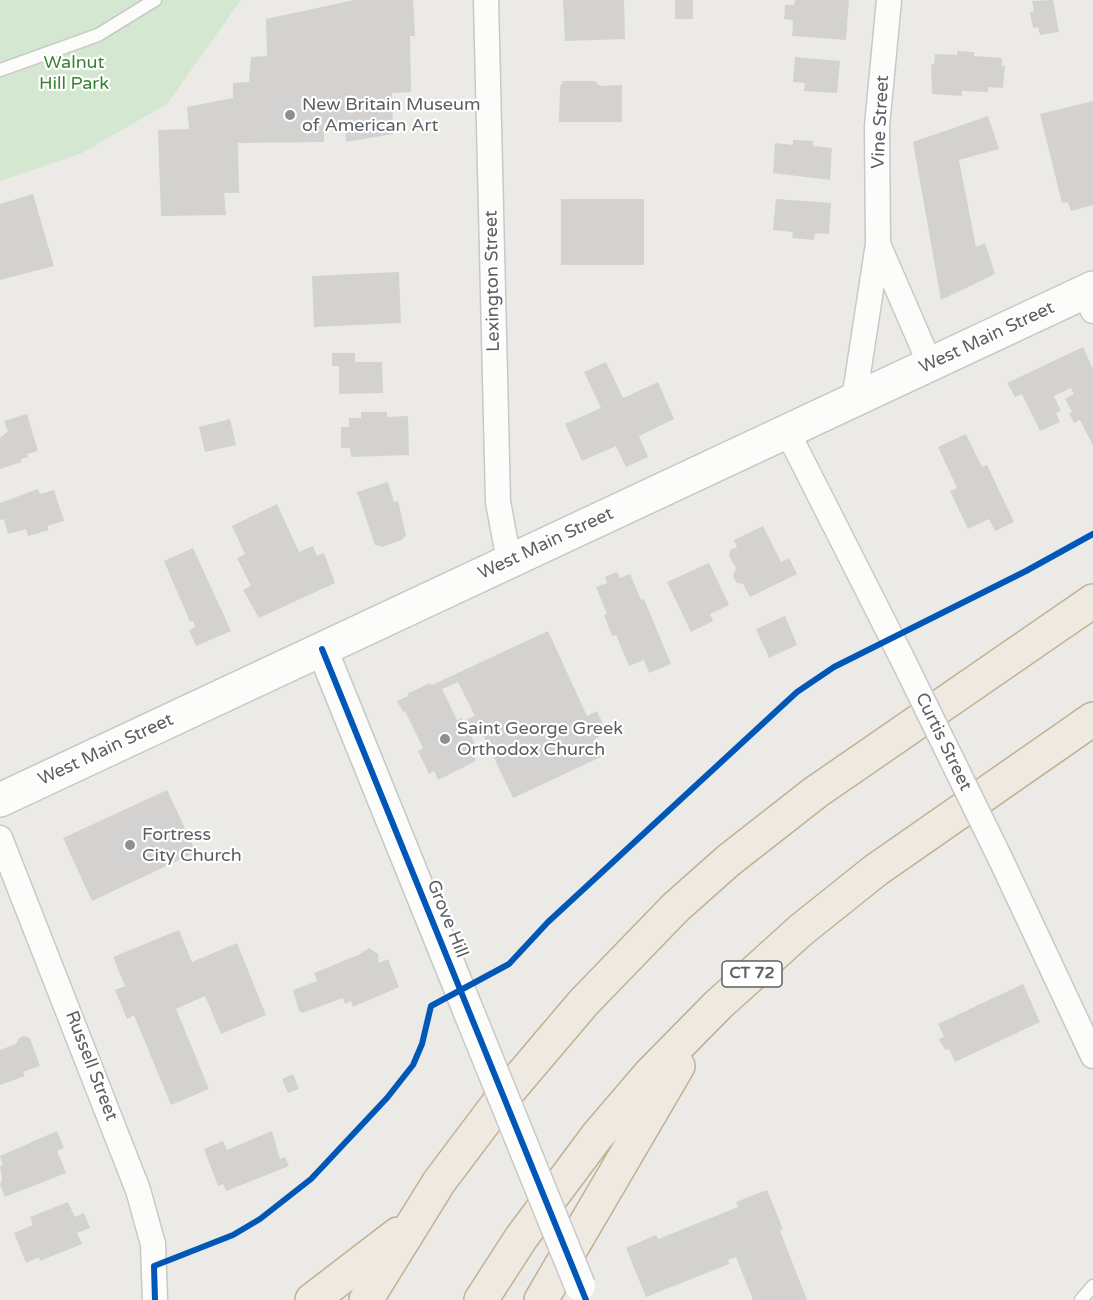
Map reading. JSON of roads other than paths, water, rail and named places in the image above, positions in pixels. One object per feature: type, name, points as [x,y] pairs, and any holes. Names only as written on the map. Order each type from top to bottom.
[{"type":"highway","points":[[366,1300],[412,1224],[468,1142],[537,1055],[622,962],[693,892],[770,826],[835,778],[1093,602]]},
{"type":"highway","name":"CT 72","points":[[481,1300],[521,1238],[597,1136],[650,1074],[718,1005],[810,922],[876,870],[1093,719]]},
{"type":"highway","points":[[541,1300],[656,1102],[718,1005]]},
{"type":"highway","points":[[312,1300],[412,1224]]},
{"type":"main road","name":"West Main Street","points":[[0,800],[930,364],[1090,297]]},
{"type":"street","name":"Lexington Street","points":[[486,0],[498,502],[509,561]]},
{"type":"street","name":"Vine Street","points":[[854,400],[878,244],[878,126],[890,0]]},
{"type":"street","name":"Vine Street","points":[[878,244],[930,364]]},
{"type":"street","name":"Curtis Street","points":[[787,431],[1001,860],[1093,1056]]},
{"type":"street","name":"Grove Hill","points":[[322,649],[583,1293]]},
{"type":"street","name":"Russell Street","points":[[0,838],[138,1190],[153,1244],[155,1300]]},
{"type":"lane","points":[[3,65],[98,35],[155,0]]},
{"type":"lane","points":[[1082,1300],[1093,1286]]},
{"type":"place","name":"New Britain Museum of American Art","points":[[290,115]]},
{"type":"place","name":"Saint George Greek Orthodox Church","points":[[445,739]]},
{"type":"place","name":"Fortress City Church","points":[[130,845]]},
{"type":"park label","name":"Walnut Hill Park","points":[[74,73]]}]
